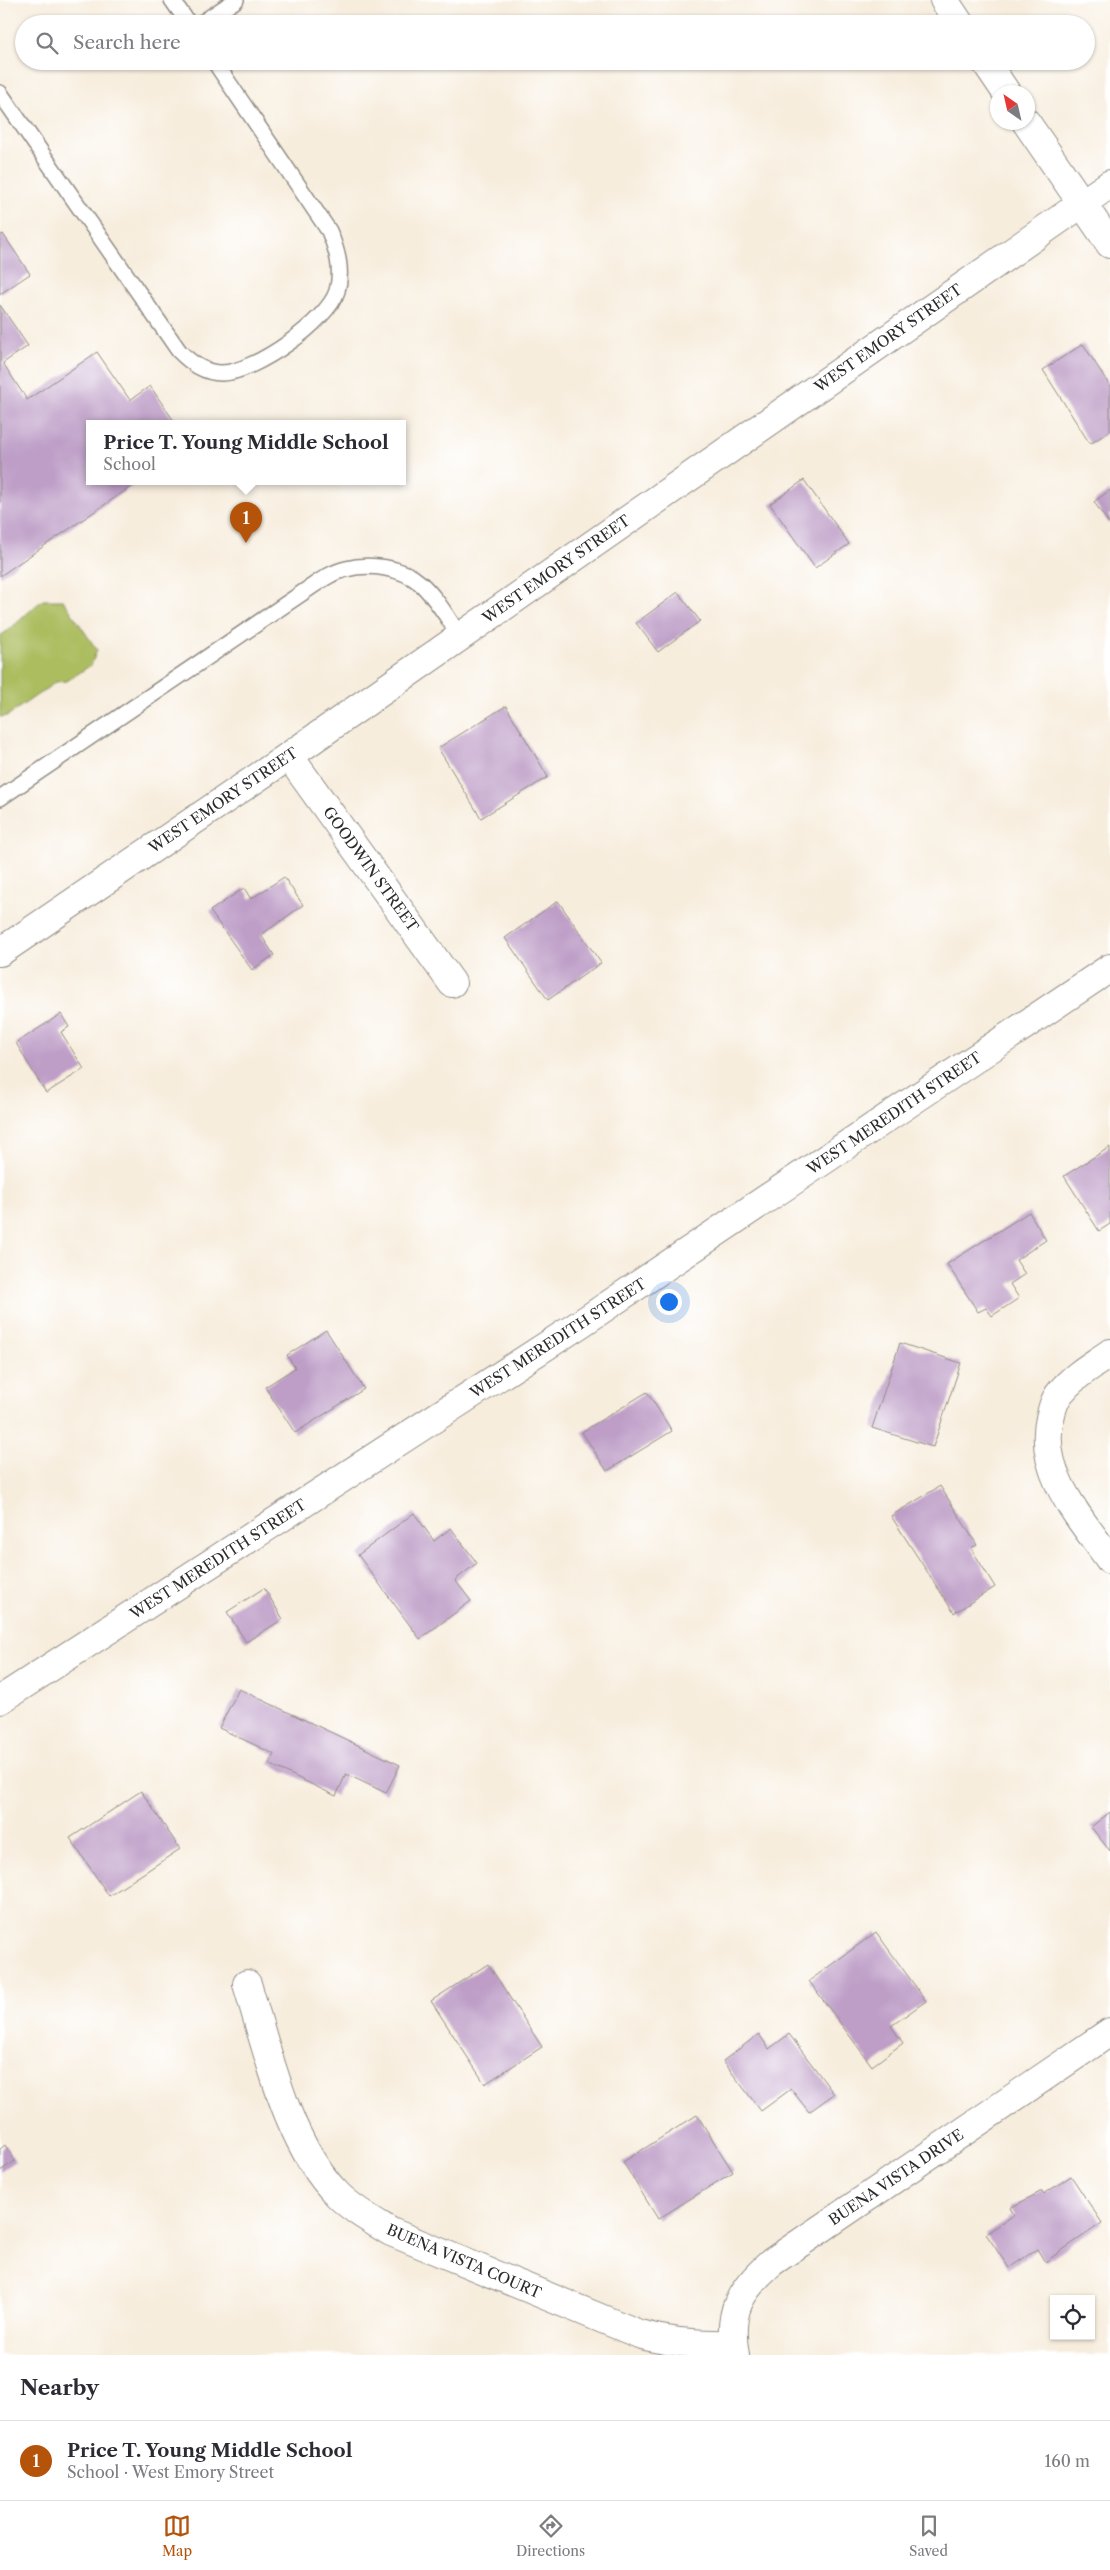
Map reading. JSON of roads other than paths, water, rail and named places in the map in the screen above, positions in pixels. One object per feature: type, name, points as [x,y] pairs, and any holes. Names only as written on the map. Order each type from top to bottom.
[{"type":"street","points":[[944,0],[954,15]]},
{"type":"street","points":[[991,70],[1001,85]]},
{"type":"street","points":[[1031,130],[1080,204],[1110,244]]},
{"type":"street","name":"WEST EMORY STREET","points":[[0,952],[290,756],[1110,184]]},
{"type":"street","name":"GOODWIN STREET","points":[[290,756],[452,983]]},
{"type":"street","name":"WEST MEREDITH STREET","points":[[0,1700],[580,1324],[1110,968]]},
{"type":"street","points":[[1110,1353],[1074,1377],[1058,1394],[1048,1427],[1050,1463],[1057,1481],[1110,1560]]},
{"type":"street","name":"BUENA VISTA COURT","points":[[246,1984],[284,2099],[309,2158],[339,2196],[362,2214],[391,2232],[639,2334],[658,2340],[734,2350]]},
{"type":"street","name":"BUENA VISTA DRIVE","points":[[734,2350],[733,2315],[742,2294],[753,2279],[772,2262],[1110,2032]]},
{"type":"lane","points":[[172,0],[182,15]]},
{"type":"lane","points":[[214,15],[236,0]]},
{"type":"lane","points":[[0,93],[179,351],[202,369],[221,373],[237,372],[254,365],[314,324],[328,308],[337,291],[339,268],[337,250],[329,231],[220,70]]},
{"type":"lane","points":[[0,798],[308,588],[327,576],[346,568],[365,567],[396,570],[420,582],[460,636]]},
{"type":"place","name":"Price T. Young Middle School","points":[[246,543]]}]
